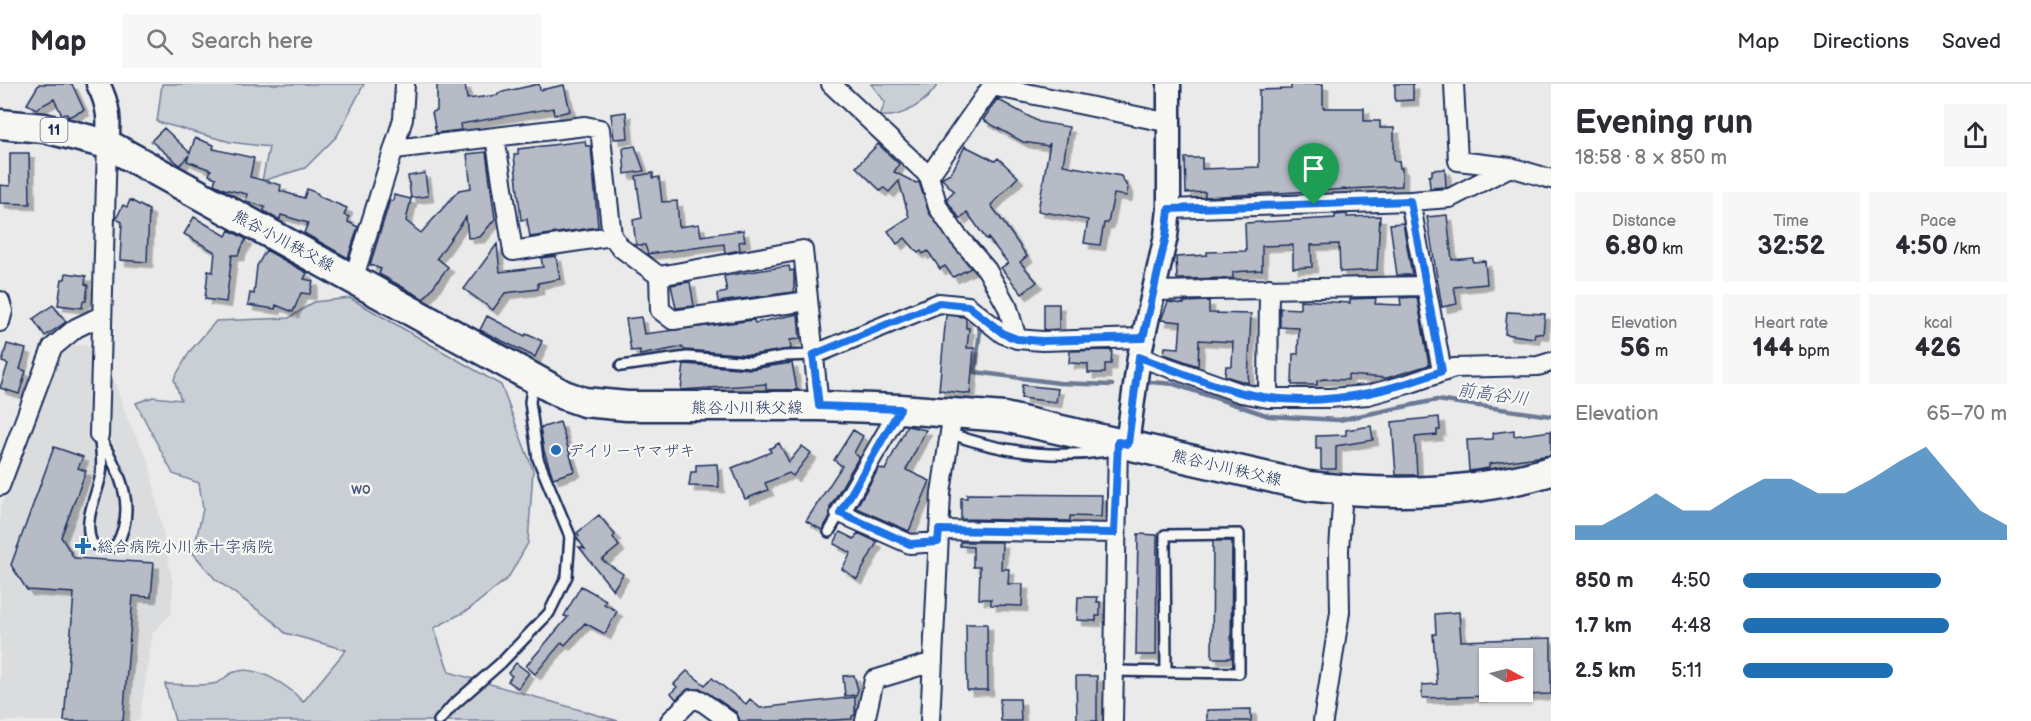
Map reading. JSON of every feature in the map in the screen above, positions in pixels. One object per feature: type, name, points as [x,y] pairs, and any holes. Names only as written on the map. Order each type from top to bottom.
[{"type":"main road","name":"熊谷小川秩父線","points":[[0,124],[44,128],[106,144],[354,277],[564,395],[602,405],[819,406],[900,409],[951,422],[1016,419],[1121,445],[1308,486],[1343,490],[1398,493],[1444,491],[1491,485],[1551,471]]},
{"type":"street","points":[[98,84],[105,98],[110,120],[106,144],[99,435]]},
{"type":"street","points":[[354,277],[404,119],[405,84]]},
{"type":"street","points":[[831,84],[929,176],[938,207],[956,234],[987,270],[1008,308],[1017,339]]},
{"type":"street","points":[[1113,721],[1114,533],[1121,445],[1169,209],[1169,84]]},
{"type":"street","points":[[1454,84],[1458,161],[1510,167],[1551,179]]},
{"type":"street","points":[[929,176],[992,86],[1170,123]]},
{"type":"street","points":[[395,149],[585,126],[600,129],[612,236],[621,248],[659,276],[802,250],[819,406]]},
{"type":"street","points":[[495,137],[513,251],[612,236]]},
{"type":"street","points":[[1169,209],[1450,198],[1510,167]]},
{"type":"street","points":[[1410,201],[1442,371]]},
{"type":"street","points":[[659,276],[660,310],[673,320],[808,301]]},
{"type":"street","points":[[1154,291],[1425,286]]},
{"type":"street","points":[[1268,398],[1269,288]]},
{"type":"street","points":[[0,301],[3,312],[0,322]]},
{"type":"street","points":[[813,355],[939,303],[968,306],[1004,334],[1017,339],[1141,347],[1241,393],[1268,398],[1330,398],[1368,394],[1408,384],[1454,368],[1538,366],[1551,362]]},
{"type":"street","points":[[0,486],[52,348],[76,328],[101,316]]},
{"type":"street","points":[[900,409],[840,513],[910,544],[938,536],[1114,533]]},
{"type":"street","points":[[930,721],[938,536],[951,422]]},
{"type":"street","points":[[1323,721],[1340,612],[1339,550],[1343,490]]},
{"type":"street","points":[[865,721],[874,680],[933,662]]},
{"type":"street","points":[[670,721],[692,699],[700,700],[729,721]]},
{"type":"lane","points":[[621,366],[687,357],[751,362],[813,355]]},
{"type":"lane","points":[[440,721],[452,706],[502,662],[549,613],[567,576],[570,536],[538,459],[530,402],[533,378]]},
{"type":"lane","points":[[99,435],[123,481],[127,509],[124,532],[116,546],[107,548],[92,544],[89,538],[89,517],[101,473],[99,435]]},
{"type":"lane","points":[[829,532],[840,513]]},
{"type":"lane","points":[[1113,671],[1166,671],[1169,674],[1239,673],[1239,534],[1165,534],[1166,671]]},
{"type":"shaded area","name":"総合病院小川赤十字病院","points":[[85,345],[108,363],[129,423],[149,462],[173,584],[171,614],[153,632],[139,721],[0,721],[0,508],[18,465],[22,442],[45,392],[52,361],[69,346]]},
{"type":"green space","points":[[162,84],[364,84],[337,136],[305,168],[262,181],[269,147],[230,142],[157,122]]},
{"type":"green space","points":[[871,84],[938,84],[921,103],[913,108],[897,115],[880,116],[885,102]]},
{"type":"green space","name":"wo","points":[[350,298],[501,385],[533,470],[528,543],[508,578],[468,610],[434,628],[449,672],[618,721],[175,721],[165,684],[212,684],[232,673],[241,670],[250,671],[270,677],[289,689],[303,702],[346,650],[285,633],[273,621],[215,579],[193,553],[203,509],[199,483],[173,474],[136,403],[153,397],[181,400],[174,379],[190,351],[216,321],[289,318],[314,302]]},
{"type":"building","points":[[39,84],[72,84],[84,110],[68,117],[67,114],[62,115],[54,99],[36,109],[27,104]]},
{"type":"building","points":[[437,84],[465,84],[467,99],[498,95],[498,93],[539,84],[540,90],[564,85],[570,111],[554,115],[553,108],[460,124],[461,130],[436,133],[432,112],[437,111]]},
{"type":"building","points":[[1291,84],[1323,84],[1323,108],[1364,108],[1364,121],[1380,121],[1380,128],[1394,128],[1394,161],[1399,161],[1400,168],[1402,168],[1402,186],[1205,197],[1205,192],[1186,193],[1185,158],[1202,158],[1202,169],[1259,167],[1259,90],[1291,89]]},
{"type":"building","points":[[1395,84],[1413,84],[1413,100],[1395,101]]},
{"type":"building","points":[[997,99],[1039,122],[1069,127],[1063,165],[1121,176],[1128,188],[1126,196],[1114,194],[1108,223],[1104,223],[1100,245],[1084,243],[1088,220],[1038,211],[1050,143],[1048,146],[1023,142],[983,120]]},
{"type":"building","points":[[626,112],[628,138],[614,139],[611,114]]},
{"type":"building","points":[[164,128],[190,153],[195,138],[214,145],[213,149],[254,158],[250,177],[281,185],[280,191],[304,198],[307,189],[347,208],[344,215],[349,217],[348,222],[358,227],[348,258],[304,233],[308,223],[281,215],[280,219],[275,218],[264,211],[265,207],[246,201],[247,194],[224,189],[214,184],[216,178],[209,175],[211,170],[187,161],[189,155],[180,165],[151,141]]},
{"type":"building","points":[[585,141],[586,146],[591,146],[598,227],[530,237],[527,219],[521,220],[514,155],[518,154],[518,149]]},
{"type":"building","points":[[878,144],[899,164],[894,172],[916,183],[919,182],[929,213],[971,268],[953,277],[945,266],[940,269],[928,251],[923,254],[921,251],[918,253],[905,238],[897,244],[888,231],[909,217],[899,181],[889,192],[884,188],[881,191],[856,167]]},
{"type":"building","points":[[635,146],[644,171],[625,174],[623,148]]},
{"type":"building","points":[[965,146],[995,161],[998,158],[1018,177],[991,205],[1027,256],[1020,262],[1037,282],[1022,294],[1001,268],[1008,263],[988,238],[986,239],[967,212],[960,219],[948,202],[947,198],[954,191],[941,178],[952,172]]},
{"type":"building","points":[[486,152],[495,219],[480,237],[468,238],[466,217],[437,258],[448,267],[424,299],[379,274],[381,269],[370,265],[390,200],[393,201],[394,195],[411,199],[406,221],[421,233],[459,190],[471,188],[467,154]]},
{"type":"building","points":[[10,153],[29,153],[30,204],[0,203],[0,185],[10,186]]},
{"type":"building","points":[[1445,169],[1446,187],[1430,188],[1429,176],[1432,175],[1432,170]]},
{"type":"building","points":[[425,173],[428,196],[411,198],[408,176]]},
{"type":"building","points":[[653,173],[653,178],[659,177],[662,202],[677,201],[679,227],[699,224],[701,236],[743,230],[745,241],[739,242],[740,250],[725,253],[724,244],[648,254],[645,245],[636,245],[633,220],[642,218],[636,176]]},
{"type":"building","points":[[130,200],[149,210],[147,262],[120,260],[122,222],[116,219],[123,205],[127,207]]},
{"type":"building","points":[[1347,214],[1347,217],[1380,216],[1377,270],[1340,272],[1339,244],[1311,245],[1312,267],[1293,268],[1293,245],[1262,246],[1262,270],[1233,272],[1233,278],[1177,279],[1176,257],[1207,255],[1207,252],[1246,251],[1245,223],[1335,218],[1335,215]]},
{"type":"building","points":[[1447,215],[1452,260],[1473,258],[1473,262],[1485,261],[1487,284],[1454,287],[1457,304],[1442,307],[1427,217]]},
{"type":"building","points":[[194,217],[226,236],[229,230],[246,239],[238,255],[232,255],[226,302],[205,299],[208,271],[213,272],[215,252],[184,234]]},
{"type":"building","points":[[1403,223],[1412,275],[1397,275],[1390,224]]},
{"type":"building","points":[[497,244],[500,272],[543,267],[541,258],[556,256],[560,279],[538,283],[538,289],[505,293],[493,310],[464,289]]},
{"type":"building","points":[[266,250],[307,273],[304,279],[313,281],[310,294],[301,293],[293,312],[276,305],[275,309],[248,305],[250,293],[254,294],[257,266]]},
{"type":"building","points":[[789,266],[790,271],[794,270],[794,292],[718,302],[717,294],[727,292],[724,276]]},
{"type":"building","points":[[66,273],[86,276],[85,284],[88,285],[86,301],[83,301],[82,308],[58,305],[62,279],[65,279]]},
{"type":"building","points":[[690,282],[694,306],[676,308],[671,285]]},
{"type":"building","points":[[1417,297],[1429,365],[1387,378],[1348,375],[1348,380],[1323,379],[1317,381],[1317,385],[1292,385],[1293,354],[1298,354],[1299,328],[1280,327],[1280,308],[1300,309],[1300,300],[1350,303],[1350,299],[1376,298],[1375,304],[1401,305],[1400,298]]},
{"type":"building","points":[[1209,301],[1209,313],[1251,314],[1248,383],[1225,376],[1226,366],[1232,366],[1233,342],[1199,340],[1198,366],[1164,354],[1165,347],[1179,348],[1181,322],[1161,320],[1168,302],[1184,304],[1183,302]]},
{"type":"building","points":[[1044,304],[1059,304],[1059,329],[1044,330]]},
{"type":"building","points":[[53,305],[66,322],[45,336],[33,319]]},
{"type":"building","points":[[1507,312],[1545,314],[1543,334],[1535,333],[1534,338],[1505,334]]},
{"type":"building","points":[[798,314],[800,339],[790,340],[791,349],[751,355],[685,350],[682,347],[640,355],[640,350],[631,351],[626,319],[641,317],[644,334],[754,320],[755,323]]},
{"type":"building","points":[[946,315],[964,317],[966,328],[969,328],[967,348],[974,348],[970,394],[939,390]]},
{"type":"building","points":[[487,316],[525,336],[526,334],[542,341],[535,357],[480,330]]},
{"type":"building","points":[[7,344],[26,349],[20,369],[26,371],[19,394],[0,388],[8,364],[2,362]]},
{"type":"building","points":[[1112,350],[1111,364],[1105,364],[1105,373],[1088,373],[1088,364],[1069,363],[1070,351]]},
{"type":"building","points":[[792,363],[797,390],[766,390],[766,384],[681,390],[684,364],[751,369]]},
{"type":"building","points":[[1022,385],[1058,389],[1056,402],[1021,398]]},
{"type":"building","points":[[1439,417],[1440,430],[1437,430],[1437,435],[1415,437],[1417,475],[1396,475],[1392,422]]},
{"type":"building","name":"デイリーヤマザキ","points":[[560,422],[575,471],[553,478],[544,451],[540,428]]},
{"type":"building","points":[[907,426],[926,430],[906,470],[930,481],[909,531],[856,508],[879,468],[885,470]]},
{"type":"building","points":[[1371,426],[1373,440],[1336,446],[1336,469],[1321,469],[1321,449],[1316,449],[1316,436],[1346,435],[1346,430]]},
{"type":"building","points":[[853,430],[863,436],[854,453],[859,457],[830,507],[830,517],[822,530],[806,521],[842,466],[834,460]]},
{"type":"building","points":[[1514,430],[1514,436],[1551,431],[1551,455],[1489,464],[1489,468],[1469,471],[1467,440],[1493,439],[1493,433]]},
{"type":"building","points":[[779,443],[789,462],[802,446],[811,453],[793,476],[789,473],[765,483],[768,490],[745,499],[732,468],[771,452],[769,449]]},
{"type":"building","points":[[54,447],[83,457],[78,468],[86,471],[61,537],[74,558],[154,563],[151,597],[133,596],[123,721],[64,721],[74,593],[27,590],[11,565]]},
{"type":"building","points":[[717,464],[719,487],[689,486],[691,472],[696,472],[696,465]]},
{"type":"building","points":[[967,494],[1102,495],[1101,517],[1070,516],[1070,521],[961,519],[961,498],[967,498]]},
{"type":"building","points":[[599,515],[615,535],[613,537],[619,546],[602,560],[623,574],[613,590],[579,547],[585,549],[577,538],[579,536],[577,533]]},
{"type":"building","points":[[840,532],[854,539],[858,533],[877,542],[857,579],[842,569],[851,553],[834,544]]},
{"type":"building","points":[[1138,534],[1157,535],[1156,655],[1136,655]]},
{"type":"building","points":[[1213,541],[1232,541],[1231,658],[1212,658]]},
{"type":"building","points":[[960,542],[1002,542],[1001,569],[1009,569],[1008,584],[1023,584],[1022,606],[991,605],[991,599],[979,599],[980,567],[973,567],[973,547],[960,546]]},
{"type":"building","points":[[581,586],[606,600],[604,604],[617,611],[605,634],[585,623],[565,645],[562,642],[535,674],[526,666],[568,617],[564,616]]},
{"type":"building","points":[[1078,597],[1098,597],[1100,616],[1096,616],[1096,621],[1077,620]]},
{"type":"building","points":[[1459,612],[1461,641],[1551,638],[1551,694],[1533,695],[1533,648],[1479,648],[1479,696],[1422,698],[1422,685],[1437,684],[1433,634],[1436,634],[1435,614]]},
{"type":"building","points":[[966,624],[987,624],[988,690],[967,690]]},
{"type":"building","points":[[516,663],[529,673],[518,688],[508,681],[512,676],[508,673]]},
{"type":"building","points":[[687,671],[705,685],[712,678],[746,704],[750,699],[760,708],[855,697],[855,715],[852,719],[817,721],[740,721],[736,712],[702,689],[688,689],[676,699],[671,693],[677,687],[674,684]]},
{"type":"building","points":[[854,675],[858,690],[856,695],[845,696],[843,676]]},
{"type":"building","points":[[1076,676],[1097,676],[1097,721],[1077,721]]},
{"type":"building","points":[[1000,699],[1020,699],[1021,721],[1001,721]]},
{"type":"building","points":[[1251,709],[1251,721],[1207,721],[1207,710]]},
{"type":"waterway","points":[[976,322],[980,330],[975,372],[1059,383],[1112,385]]},
{"type":"waterway","name":"前高谷川","points":[[1150,382],[1174,384],[1269,416],[1339,420],[1437,400],[1551,416]]},
{"type":"place","name":"デイリーヤマザキ","points":[[556,450]]},
{"type":"place","name":"総合病院小川赤十字病院","points":[[83,546]]},
{"type":"route","points":[[1410,201],[1442,371],[1408,384],[1368,394],[1330,398],[1268,398],[1241,393],[1139,357],[1128,444],[1118,442],[1115,461],[1114,533],[939,530],[938,542],[910,544],[840,513],[900,409],[819,406],[813,355],[939,303],[968,306],[1004,334],[1017,339],[1042,341],[1143,338],[1166,236],[1169,209],[1314,205],[1410,201]]}]
